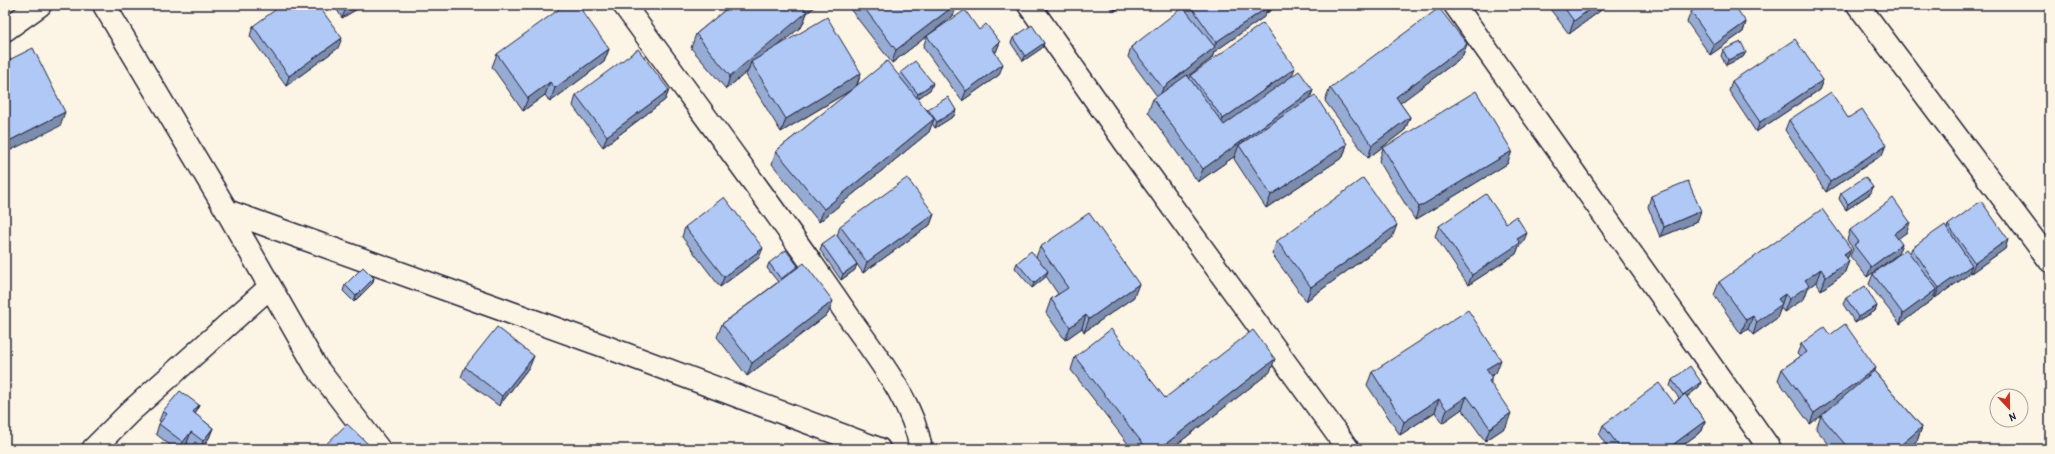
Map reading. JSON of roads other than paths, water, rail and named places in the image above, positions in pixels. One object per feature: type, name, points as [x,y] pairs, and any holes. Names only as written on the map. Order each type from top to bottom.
[{"type":"street","points":[[5,30],[40,5]]},
{"type":"street","points":[[104,5],[227,211],[316,367],[379,449]]},
{"type":"street","points":[[624,5],[818,272],[900,392],[918,430],[921,449]]},
{"type":"street","points":[[1029,5],[1125,142],[1348,449]]},
{"type":"street","points":[[1454,5],[1770,449]]},
{"type":"street","points":[[1858,5],[2050,261]]},
{"type":"street","points":[[227,211],[604,346],[879,449]]},
{"type":"street","points":[[93,449],[131,411],[270,286]]}]
